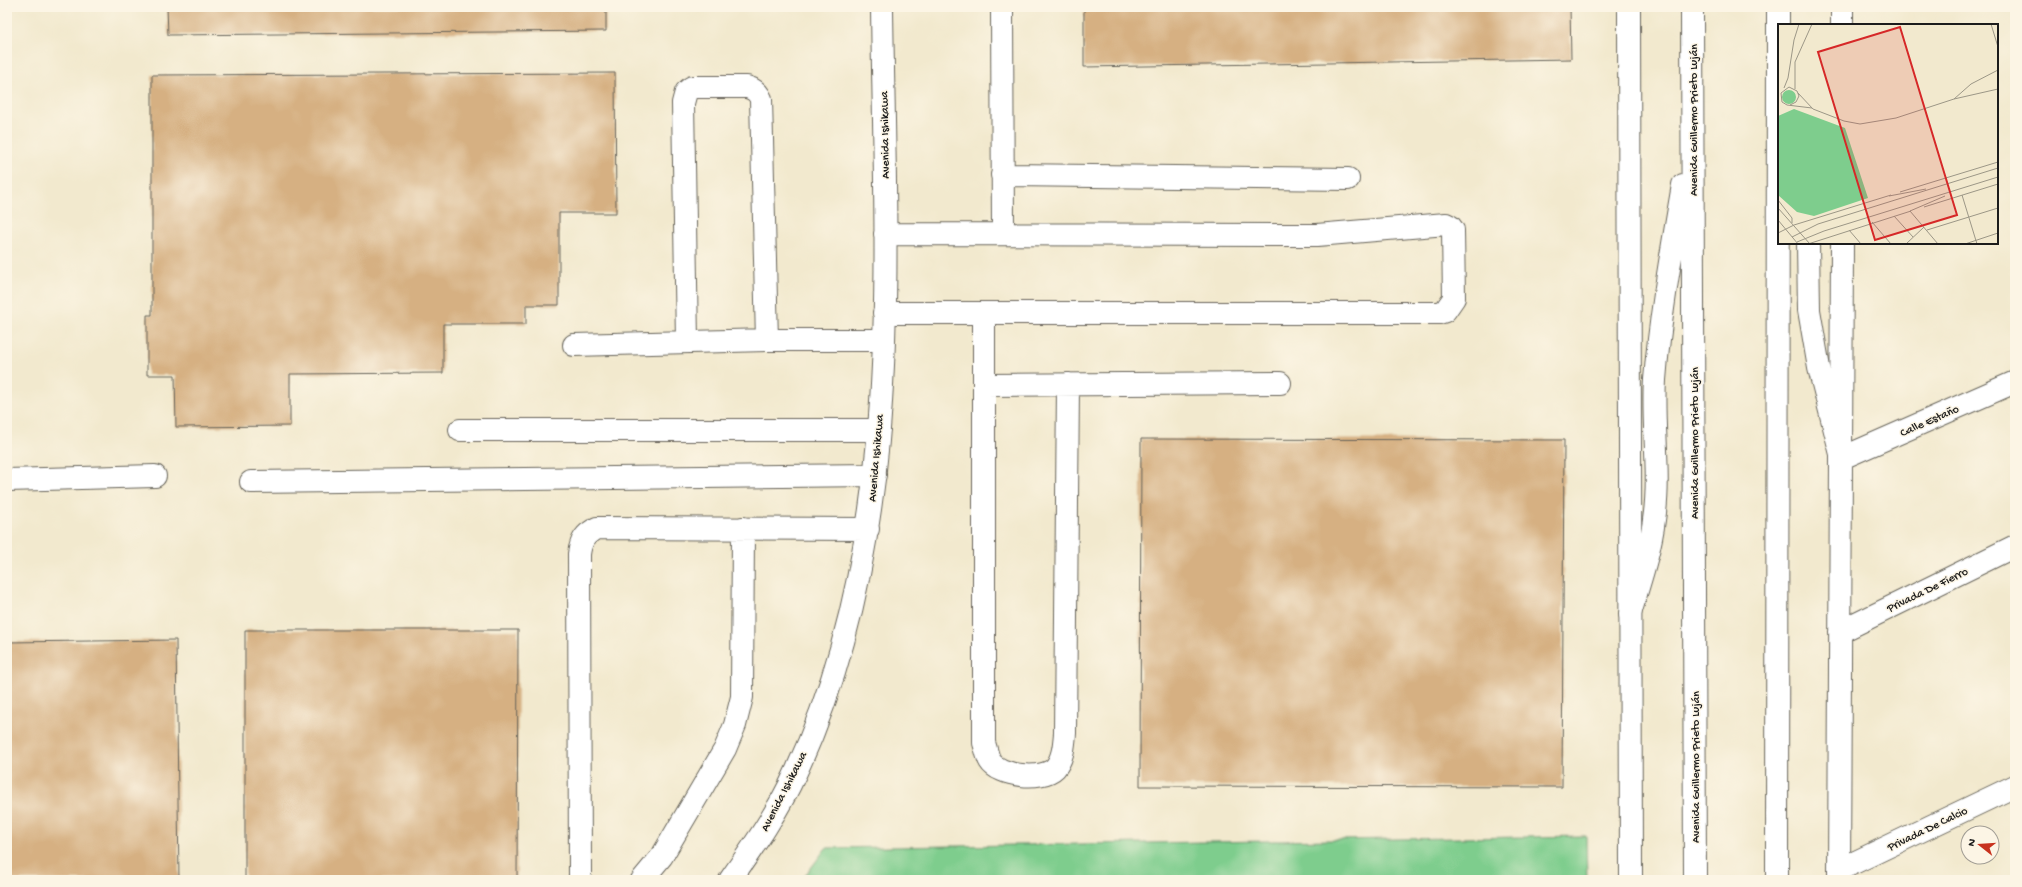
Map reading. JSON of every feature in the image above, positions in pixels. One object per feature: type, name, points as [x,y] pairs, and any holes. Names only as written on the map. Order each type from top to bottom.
[{"type":"street","name":"Avenida Ishikawa","points":[[730,880],[758,841],[796,772],[831,686],[860,573],[868,529],[879,430],[884,313],[885,234],[882,7]]},
{"type":"street","points":[[1002,7],[1003,234]]},
{"type":"street","points":[[1629,7],[1631,880]]},
{"type":"street","name":"Avenida Guillermo Prieto Luján","points":[[1692,7],[1695,880]]},
{"type":"street","points":[[1777,880],[1778,7]]},
{"type":"street","points":[[1790,7],[1792,24]]},
{"type":"street","points":[[1842,7],[1842,24]]},
{"type":"street","points":[[687,341],[683,103],[686,92],[692,87],[747,87],[753,89],[759,94],[761,99],[767,340]]},
{"type":"street","points":[[1630,614],[1649,547],[1654,519],[1656,494],[1655,390],[1658,337],[1693,123]]},
{"type":"street","points":[[1002,175],[1348,179]]},
{"type":"street","points":[[884,313],[1439,313],[1445,311],[1454,298],[1453,230],[1446,224],[1317,234],[885,234]]},
{"type":"street","points":[[1808,244],[1809,310],[1818,368],[1842,458]]},
{"type":"street","points":[[1839,875],[1842,244]]},
{"type":"street","points":[[984,313],[984,743],[990,761],[1000,770],[1015,774],[1042,774],[1054,769],[1060,759],[1065,733],[1068,384]]},
{"type":"street","points":[[574,344],[687,341],[883,340]]},
{"type":"street","name":"Calle Estaño","points":[[1842,458],[2015,382]]},
{"type":"street","points":[[984,386],[1280,383]]},
{"type":"street","points":[[460,430],[879,430]]},
{"type":"street","points":[[252,482],[875,475]]},
{"type":"street","points":[[7,480],[155,476]]},
{"type":"street","points":[[580,880],[579,554],[581,543],[587,532],[597,528],[868,529]]},
{"type":"street","points":[[642,880],[662,856],[725,750],[735,725],[742,698],[743,528]]},
{"type":"street","name":"Privada De Fierro","points":[[1840,632],[2015,546]]},
{"type":"street","name":"Privada De Calcio","points":[[1839,875],[2015,786]]},
{"type":"green space","points":[[1586,836],[1587,880],[802,880],[826,848]]},
{"type":"building","points":[[167,7],[606,7],[606,31],[168,35]]},
{"type":"building","points":[[1084,7],[1570,7],[1571,59],[1084,67]]},
{"type":"building","points":[[615,73],[616,213],[559,213],[559,305],[526,305],[526,324],[443,324],[443,373],[290,374],[290,426],[176,427],[175,375],[147,375],[147,315],[152,315],[152,75]]},
{"type":"building","points":[[1141,439],[1564,440],[1562,787],[1140,786]]},
{"type":"building","points":[[245,630],[518,630],[517,880],[245,880]]},
{"type":"building","points":[[176,640],[179,880],[7,880],[7,642]]}]
